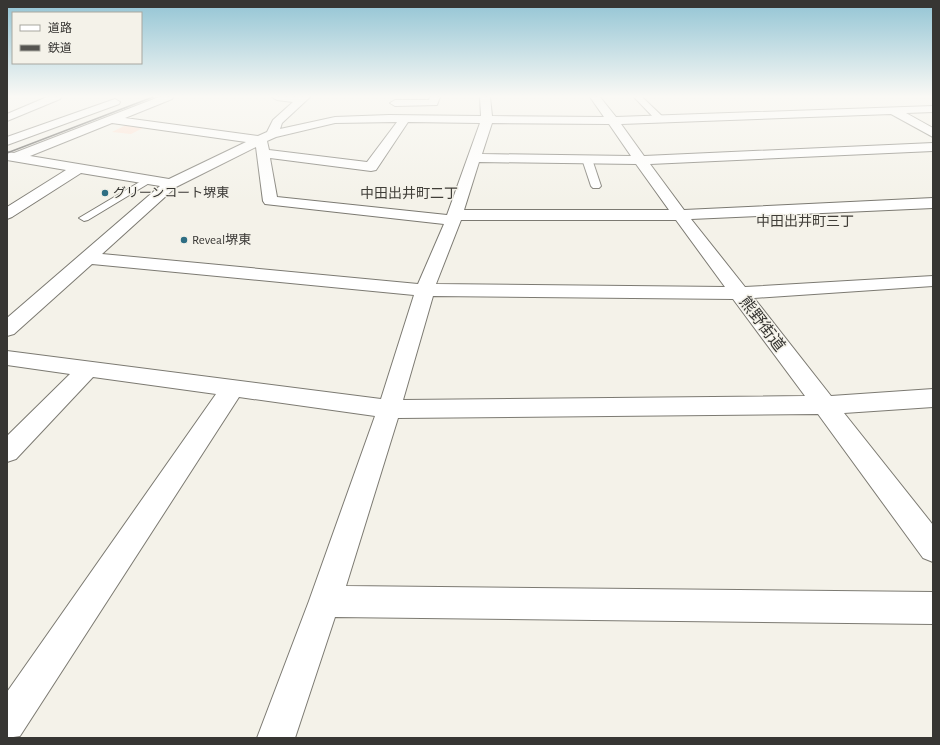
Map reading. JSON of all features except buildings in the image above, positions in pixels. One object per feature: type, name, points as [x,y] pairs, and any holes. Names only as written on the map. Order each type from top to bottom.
[{"type":"street","points":[[7,141],[33,132]]},
{"type":"street","points":[[10,158],[79,132]]},
{"type":"street","points":[[193,132],[265,142],[371,167],[395,132]]},
{"type":"street","points":[[271,132],[265,142],[270,201],[454,217],[680,214],[933,204]]},
{"type":"street","points":[[7,329],[171,184],[265,142],[298,132]]},
{"type":"street","points":[[276,738],[325,601],[389,409],[424,290],[454,217],[483,132]]},
{"type":"street","name":"熊野街道","points":[[621,132],[739,293],[933,548]]},
{"type":"street","points":[[474,158],[641,160],[933,147]]},
{"type":"street","points":[[10,158],[171,184]]},
{"type":"street","points":[[7,214],[79,168]]},
{"type":"street","points":[[87,258],[424,290],[739,293],[933,281]]},
{"type":"street","points":[[7,358],[389,409],[824,405],[933,398]]},
{"type":"street","points":[[7,452],[88,369]]},
{"type":"street","points":[[7,723],[233,388]]},
{"type":"street","points":[[325,601],[933,608]]},
{"type":"lane","points":[[587,159],[596,186]]},
{"type":"lane","points":[[84,218],[148,180]]},
{"type":"shaded area","points":[[112,132],[135,132],[131,134]]},
{"type":"railway","points":[[7,153],[62,132]]},
{"type":"place","name":"グリーンコート堺東","points":[[105,193]]},
{"type":"place","name":"Reveal堺東","points":[[184,240]]},
{"type":"district","name":"中田出井町二丁","points":[[409,194]]},
{"type":"district","name":"中田出井町三丁","points":[[805,222]]}]
